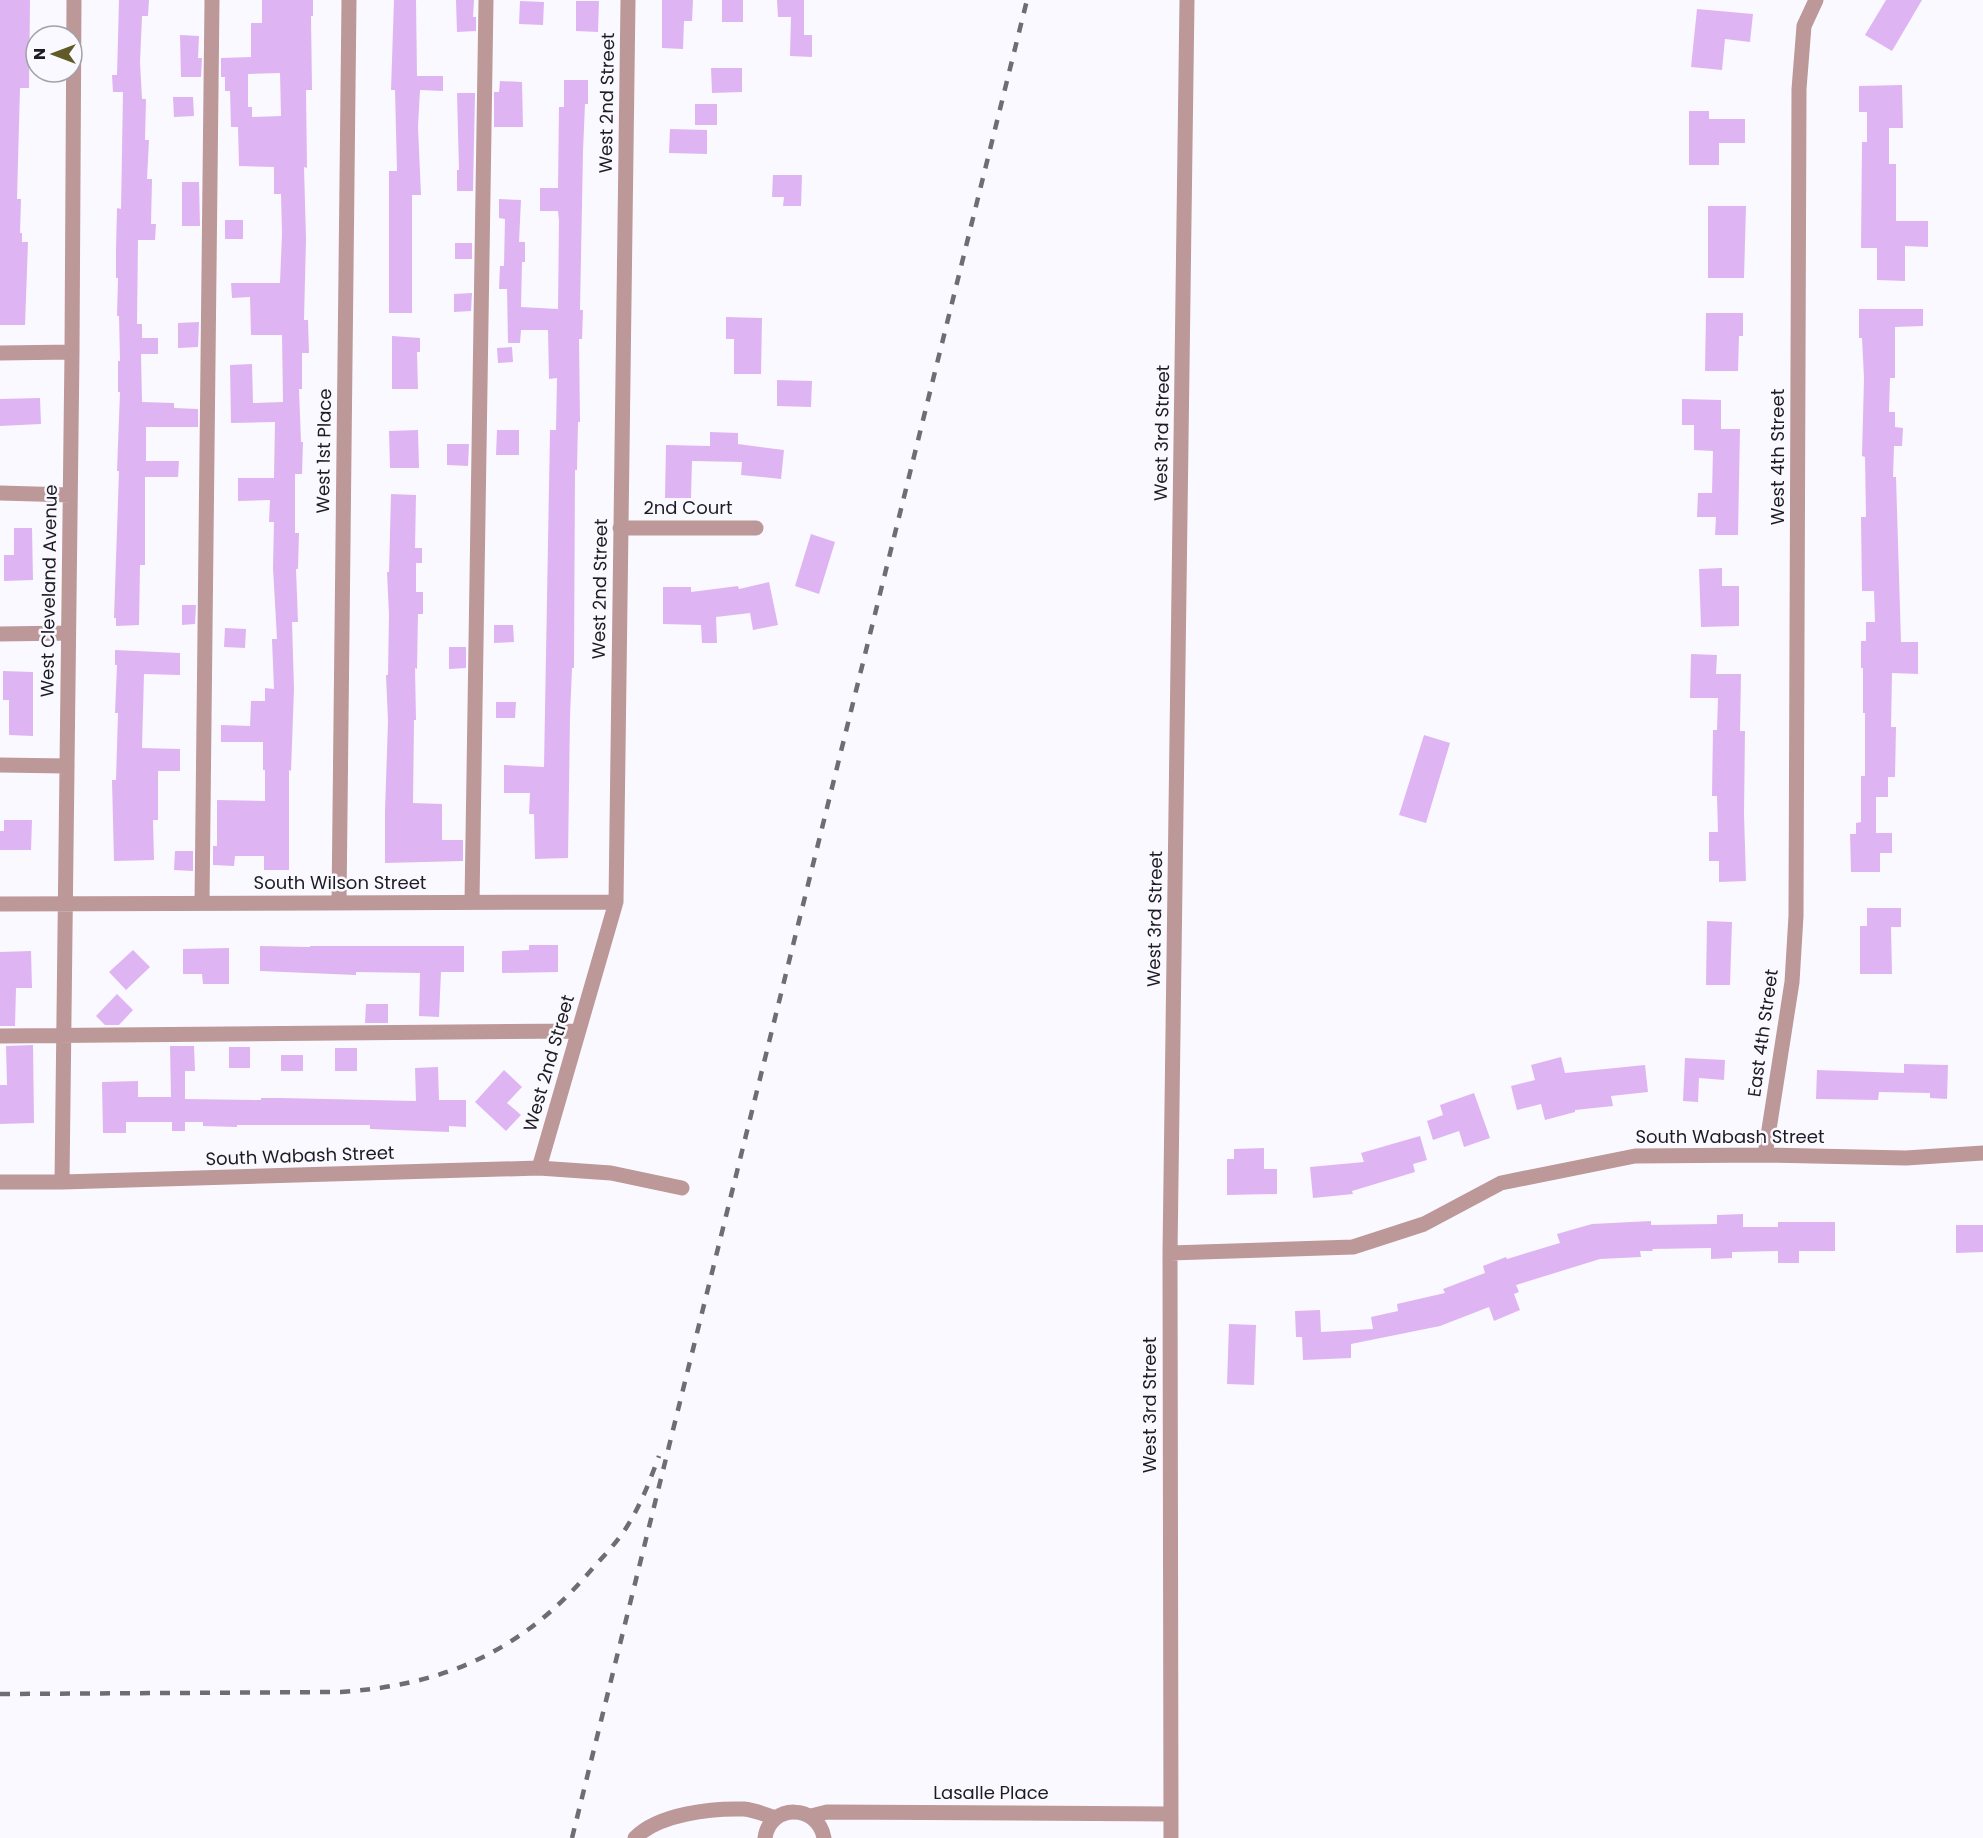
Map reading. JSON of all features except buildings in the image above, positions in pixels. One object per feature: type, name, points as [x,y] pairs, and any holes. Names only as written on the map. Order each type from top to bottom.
[{"type":"street","name":"West Cleveland Avenue","points":[[62,1182],[74,0]]},
{"type":"street","points":[[202,903],[212,0]]},
{"type":"street","name":"West 1st Place","points":[[339,903],[349,0]]},
{"type":"street","points":[[472,902],[486,0]]},
{"type":"street","name":"West 2nd Street","points":[[539,1168],[616,902],[628,0]]},
{"type":"street","name":"West 3rd Street","points":[[1171,1838],[1170,1253],[1187,0]]},
{"type":"street","name":"West 4th Street","points":[[1796,916],[1799,89],[1804,26],[1816,0]]},
{"type":"street","points":[[0,353],[72,352]]},
{"type":"street","points":[[0,494],[70,495]]},
{"type":"street","name":"2nd Court","points":[[620,528],[756,528]]},
{"type":"street","points":[[0,634],[68,633]]},
{"type":"street","points":[[0,765],[66,766]]},
{"type":"street","name":"South Wilson Street","points":[[0,904],[616,902]]},
{"type":"street","name":"East 4th Street","points":[[1765,1155],[1792,982],[1796,916]]},
{"type":"street","points":[[0,1036],[579,1031]]},
{"type":"street","name":"South Wabash Street","points":[[1170,1253],[1353,1247],[1424,1224],[1502,1183],[1635,1156],[1765,1155],[1906,1158],[1983,1153]]},
{"type":"street","name":"South Wabash Street","points":[[0,1182],[539,1168],[611,1173],[682,1188]]},
{"type":"street","points":[[635,1838],[642,1830],[662,1820],[689,1814],[747,1809],[776,1818],[769,1826],[765,1838]]},
{"type":"street","name":"Lasalle Place","points":[[776,1818],[783,1813],[793,1811],[811,1816],[827,1812],[1171,1814]]},
{"type":"street","points":[[811,1816],[818,1823],[824,1838]]},
{"type":"railway","points":[[572,1838],[1027,0]]},
{"type":"railway","points":[[0,1694],[341,1692],[413,1682],[445,1673],[505,1645],[533,1626],[560,1603],[622,1534],[639,1506],[659,1456]]}]
